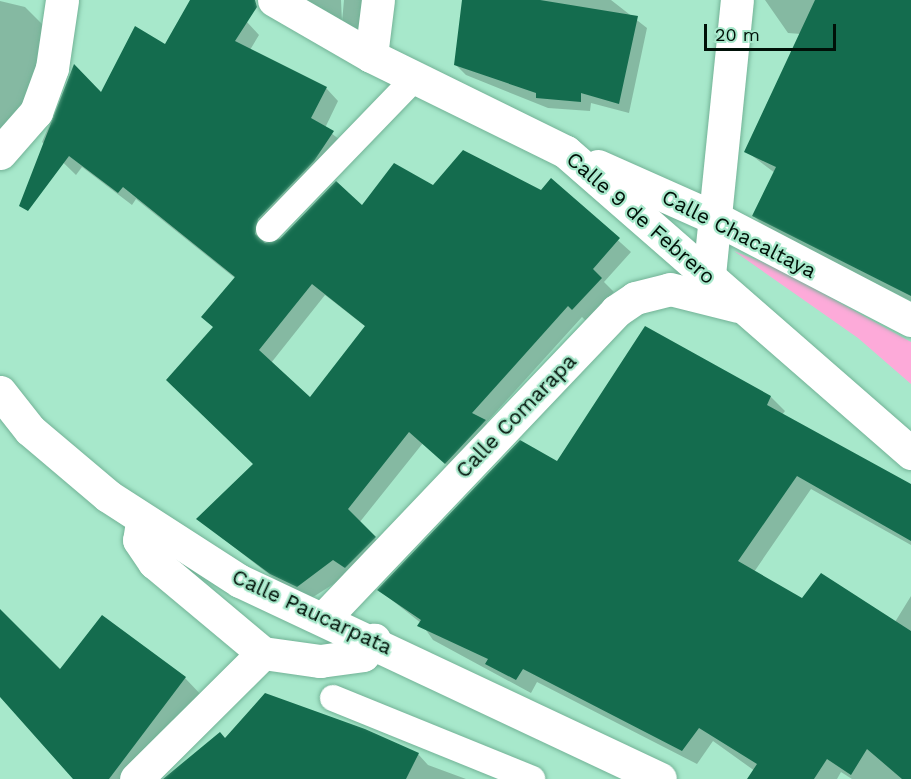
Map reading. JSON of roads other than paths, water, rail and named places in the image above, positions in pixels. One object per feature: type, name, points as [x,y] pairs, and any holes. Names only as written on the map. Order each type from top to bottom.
[{"type":"street","points":[[0,153],[36,112],[52,69],[62,0]]},
{"type":"street","name":"Calle 9 de Febrero","points":[[274,0],[371,56],[566,152],[911,453]]},
{"type":"street","points":[[371,56],[378,0]]},
{"type":"street","points":[[709,275],[737,0]]},
{"type":"street","name":"Calle Chacaltaya","points":[[566,152],[715,218],[911,321]]},
{"type":"street","name":"Calle Comarapa","points":[[324,618],[616,311],[635,298],[670,289],[743,308]]},
{"type":"street","name":"Calle Paucarpata","points":[[0,392],[30,430],[142,522],[240,581],[374,640],[569,740],[660,779]]},
{"type":"street","points":[[142,522],[139,540],[154,562],[263,652],[320,661],[363,655],[374,640]]},
{"type":"street","points":[[136,779],[263,652]]},
{"type":"lane","points":[[269,229],[416,77]]},
{"type":"lane","points":[[333,699],[532,779]]}]
